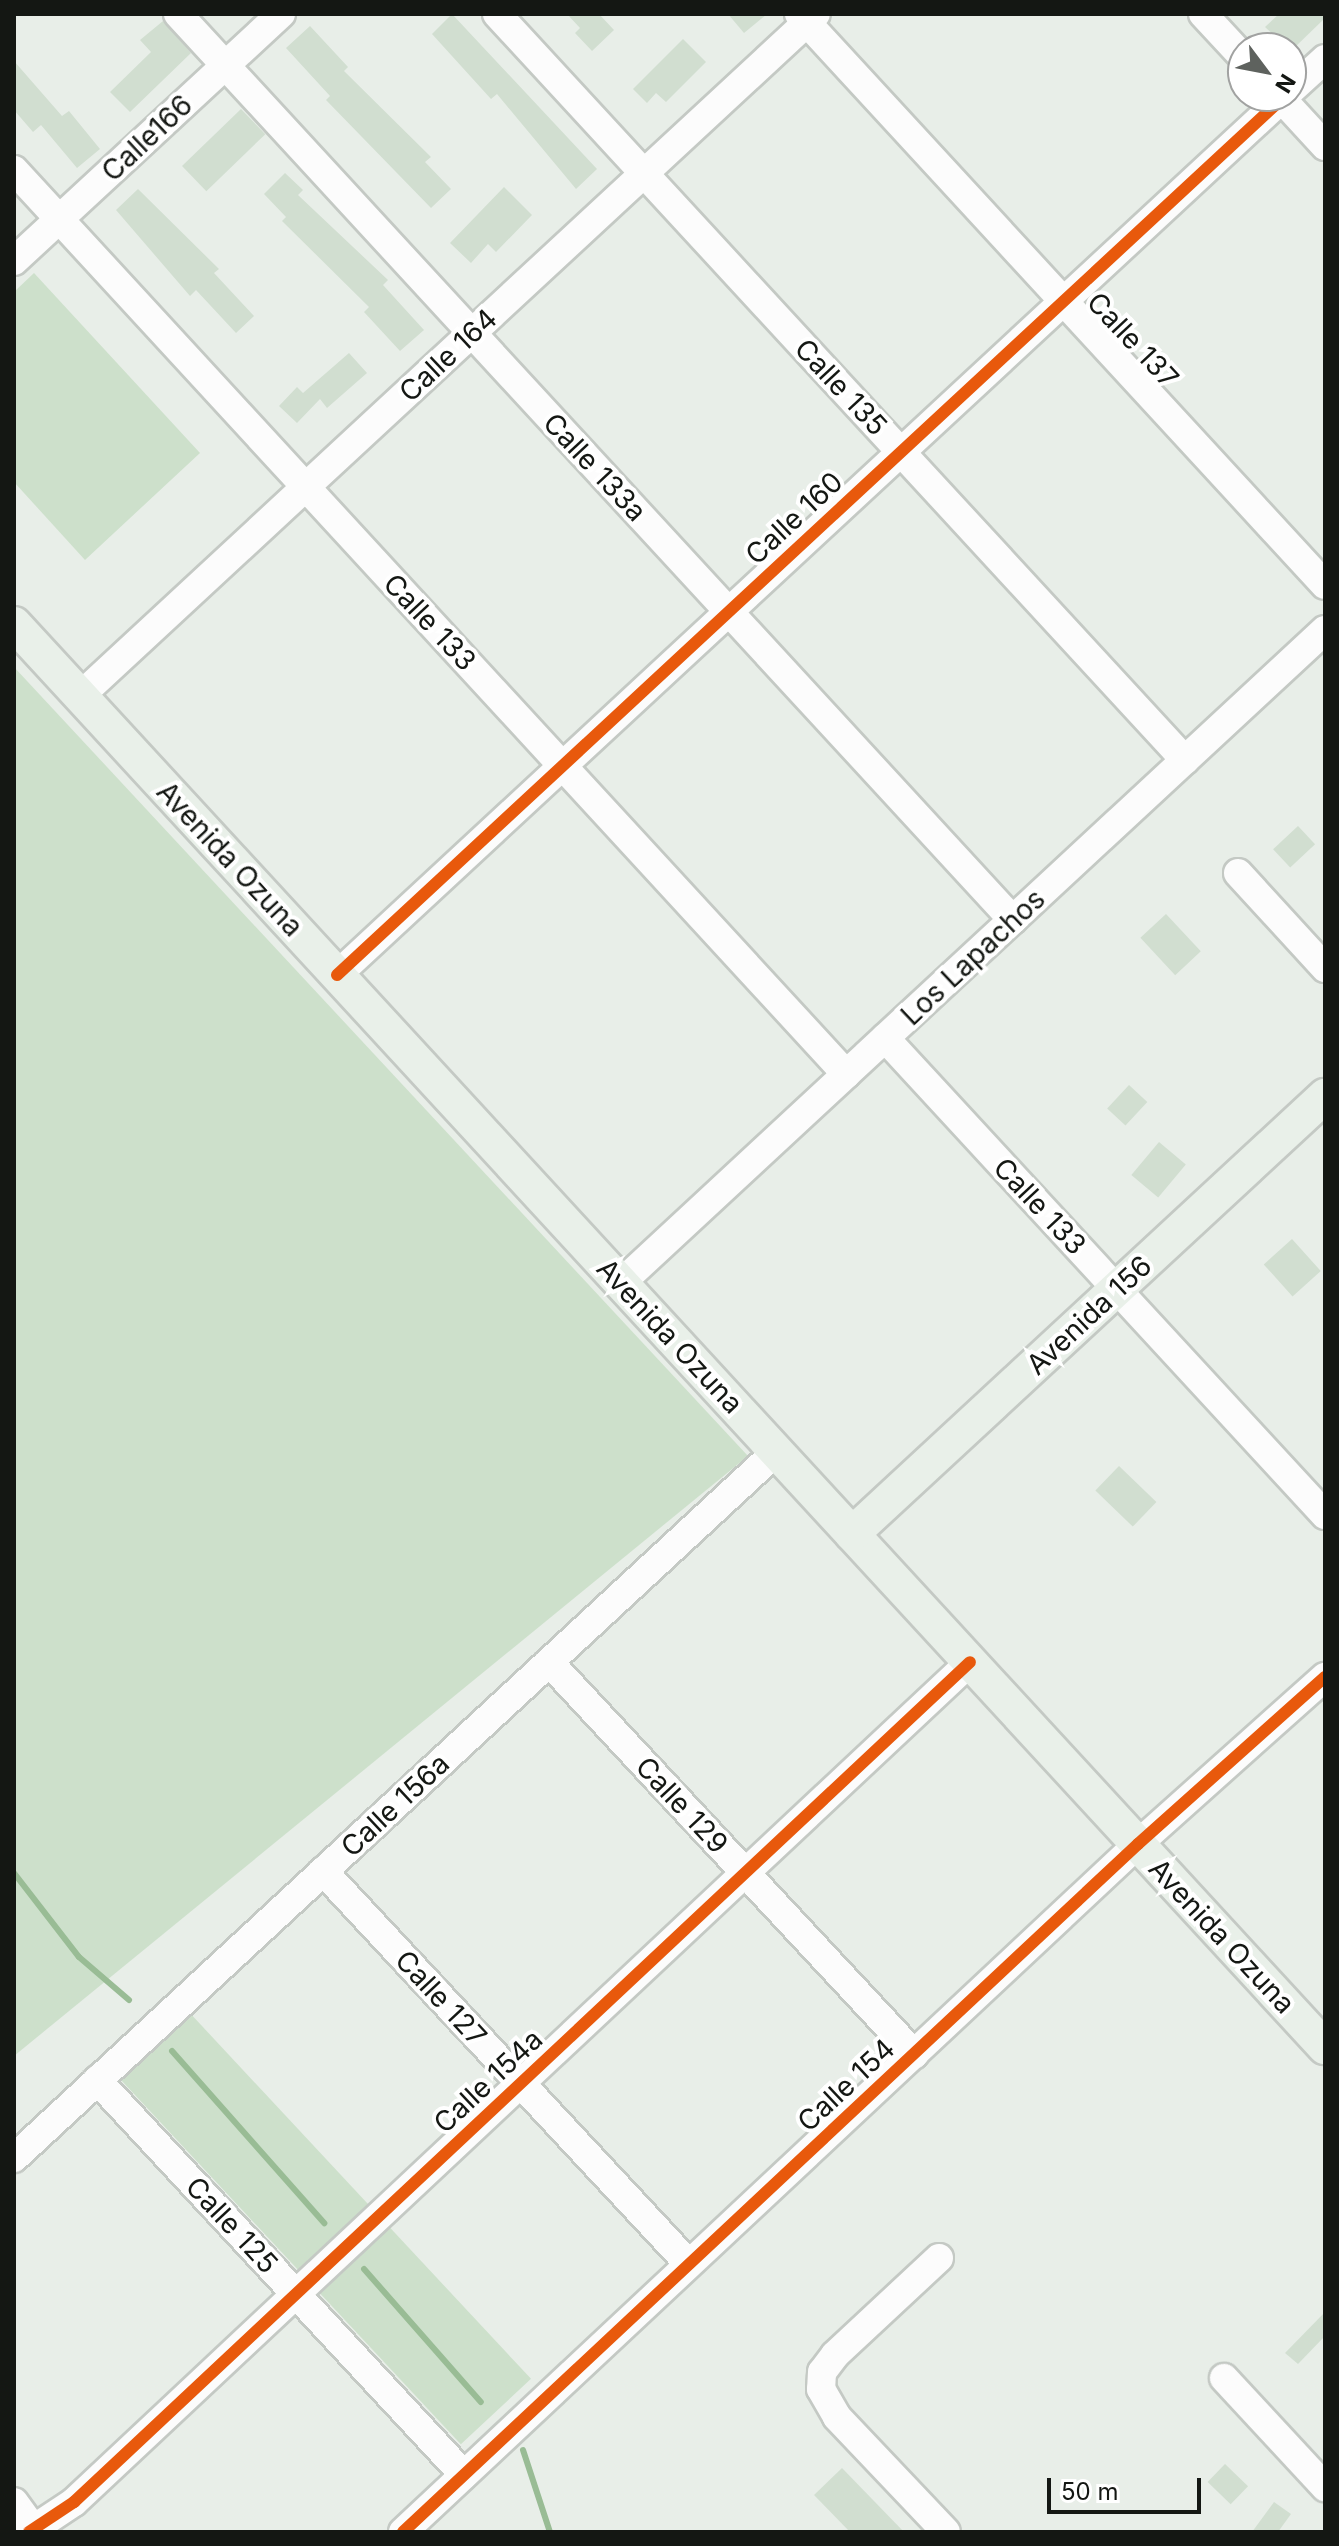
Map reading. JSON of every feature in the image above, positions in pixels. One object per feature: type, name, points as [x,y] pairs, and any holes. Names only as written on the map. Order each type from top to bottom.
[{"type":"main road","name":"Avenida Ozuna","points":[[14,624],[1325,2047]]},
{"type":"main road","name":"Avenida 156","points":[[852,1534],[1325,1096]]},
{"type":"street","name":"Calle 133a","points":[[178,14],[1013,920]]},
{"type":"street","name":"Calle166","points":[[14,261],[281,14]]},
{"type":"street","name":"Calle 135","points":[[497,14],[1185,760]]},
{"type":"street","points":[[1203,14],[1227,40]]},
{"type":"street","name":"Calle 164","points":[[80,696],[644,173],[807,17]]},
{"type":"street","name":"Calle 137","points":[[807,17],[1325,585]]},
{"type":"street","name":"Calle 160","points":[[1307,75],[1325,59]]},
{"type":"street","name":"Calle 160","points":[[337,975],[1266,112]]},
{"type":"street","points":[[1298,112],[1325,146]]},
{"type":"street","name":"Calle 133","points":[[14,170],[846,1074]]},
{"type":"street","name":"Los Lapachos","points":[[621,1283],[1325,630]]},
{"type":"street","points":[[1238,873],[1325,968]]},
{"type":"street","name":"Calle 133","points":[[885,1038],[1325,1515]]},
{"type":"street","name":"Calle 156a","points":[[14,2158],[776,1452]]},
{"type":"street","name":"Calle 129","points":[[549,1662],[914,2054]]},
{"type":"street","name":"Calle 154a","points":[[33,2531],[74,2502],[970,1662]]},
{"type":"street","name":"Calle 154","points":[[403,2532],[1138,1844],[1325,1677]]},
{"type":"street","name":"Calle 127","points":[[323,1871],[689,2264]]},
{"type":"street","name":"Calle 125","points":[[97,2080],[464,2475]]},
{"type":"street","points":[[939,2258],[822,2372],[821,2389],[837,2417],[946,2532]]},
{"type":"street","points":[[1224,2378],[1325,2487]]},
{"type":"street","points":[[14,2502],[33,2531]]},
{"type":"green space","points":[[34,273],[200,453],[85,560],[14,482],[14,292]]},
{"type":"green space","points":[[14,667],[748,1456],[14,2056]]},
{"type":"green space","points":[[188,2011],[531,2379],[461,2444],[118,2076]]},
{"type":"building","points":[[452,14],[597,169],[576,189],[497,94],[491,99],[432,34]]},
{"type":"building","points":[[567,14],[599,14],[614,30],[592,51],[575,33],[580,28]]},
{"type":"building","points":[[728,14],[767,14],[744,33]]},
{"type":"building","points":[[1279,14],[1325,14],[1325,18],[1307,35],[1307,32],[1270,32],[1265,27]]},
{"type":"building","points":[[163,21],[191,53],[130,112],[110,92],[151,52],[140,40]]},
{"type":"building","points":[[310,26],[348,67],[344,71],[431,157],[425,162],[451,189],[431,208],[326,100],[330,96],[286,48]]},
{"type":"building","points":[[683,39],[706,62],[666,102],[656,93],[647,103],[633,89]]},
{"type":"building","points":[[14,61],[62,116],[69,111],[100,149],[77,168],[41,125],[33,132],[14,110]]},
{"type":"building","points":[[241,109],[265,134],[206,191],[182,166]]},
{"type":"building","points":[[285,173],[303,190],[298,195],[388,280],[383,285],[424,330],[400,351],[364,312],[369,307],[282,221],[286,217],[264,194]]},
{"type":"building","points":[[504,187],[532,215],[496,252],[488,244],[471,263],[450,243]]},
{"type":"building","points":[[138,189],[219,269],[214,273],[254,316],[236,333],[196,290],[190,296],[116,210]]},
{"type":"building","points":[[349,353],[367,373],[327,408],[320,399],[297,423],[279,406],[297,387],[303,393]]},
{"type":"building","points":[[1298,826],[1315,844],[1290,867],[1273,849]]},
{"type":"building","points":[[1166,914],[1201,951],[1175,975],[1140,938]]},
{"type":"building","points":[[1129,1085],[1147,1102],[1125,1125],[1107,1108]]},
{"type":"building","points":[[1159,1142],[1186,1164],[1158,1197],[1131,1175]]},
{"type":"building","points":[[1292,1239],[1321,1271],[1293,1296],[1264,1264]]},
{"type":"building","points":[[1119,1466],[1156,1502],[1133,1527],[1095,1490]]},
{"type":"building","points":[[1325,2312],[1325,2336],[1298,2364],[1285,2353]]},
{"type":"building","points":[[1225,2464],[1248,2486],[1231,2504],[1208,2482]]},
{"type":"building","points":[[842,2468],[904,2532],[850,2532],[814,2495]]},
{"type":"building","points":[[1274,2502],[1291,2514],[1278,2532],[1252,2532]]},
{"type":"waterway","points":[[14,1873],[79,1957],[129,2000]]},
{"type":"waterway","points":[[172,2051],[324,2223]]},
{"type":"waterway","points":[[364,2269],[481,2402]]},
{"type":"waterway","points":[[523,2450],[550,2532]]},
{"type":"cycle path","points":[[337,975],[1268,112]]},
{"type":"cycle path","points":[[29,2532],[74,2502],[970,1662]]},
{"type":"cycle path","points":[[403,2532],[1138,1844],[1325,1677]]}]
